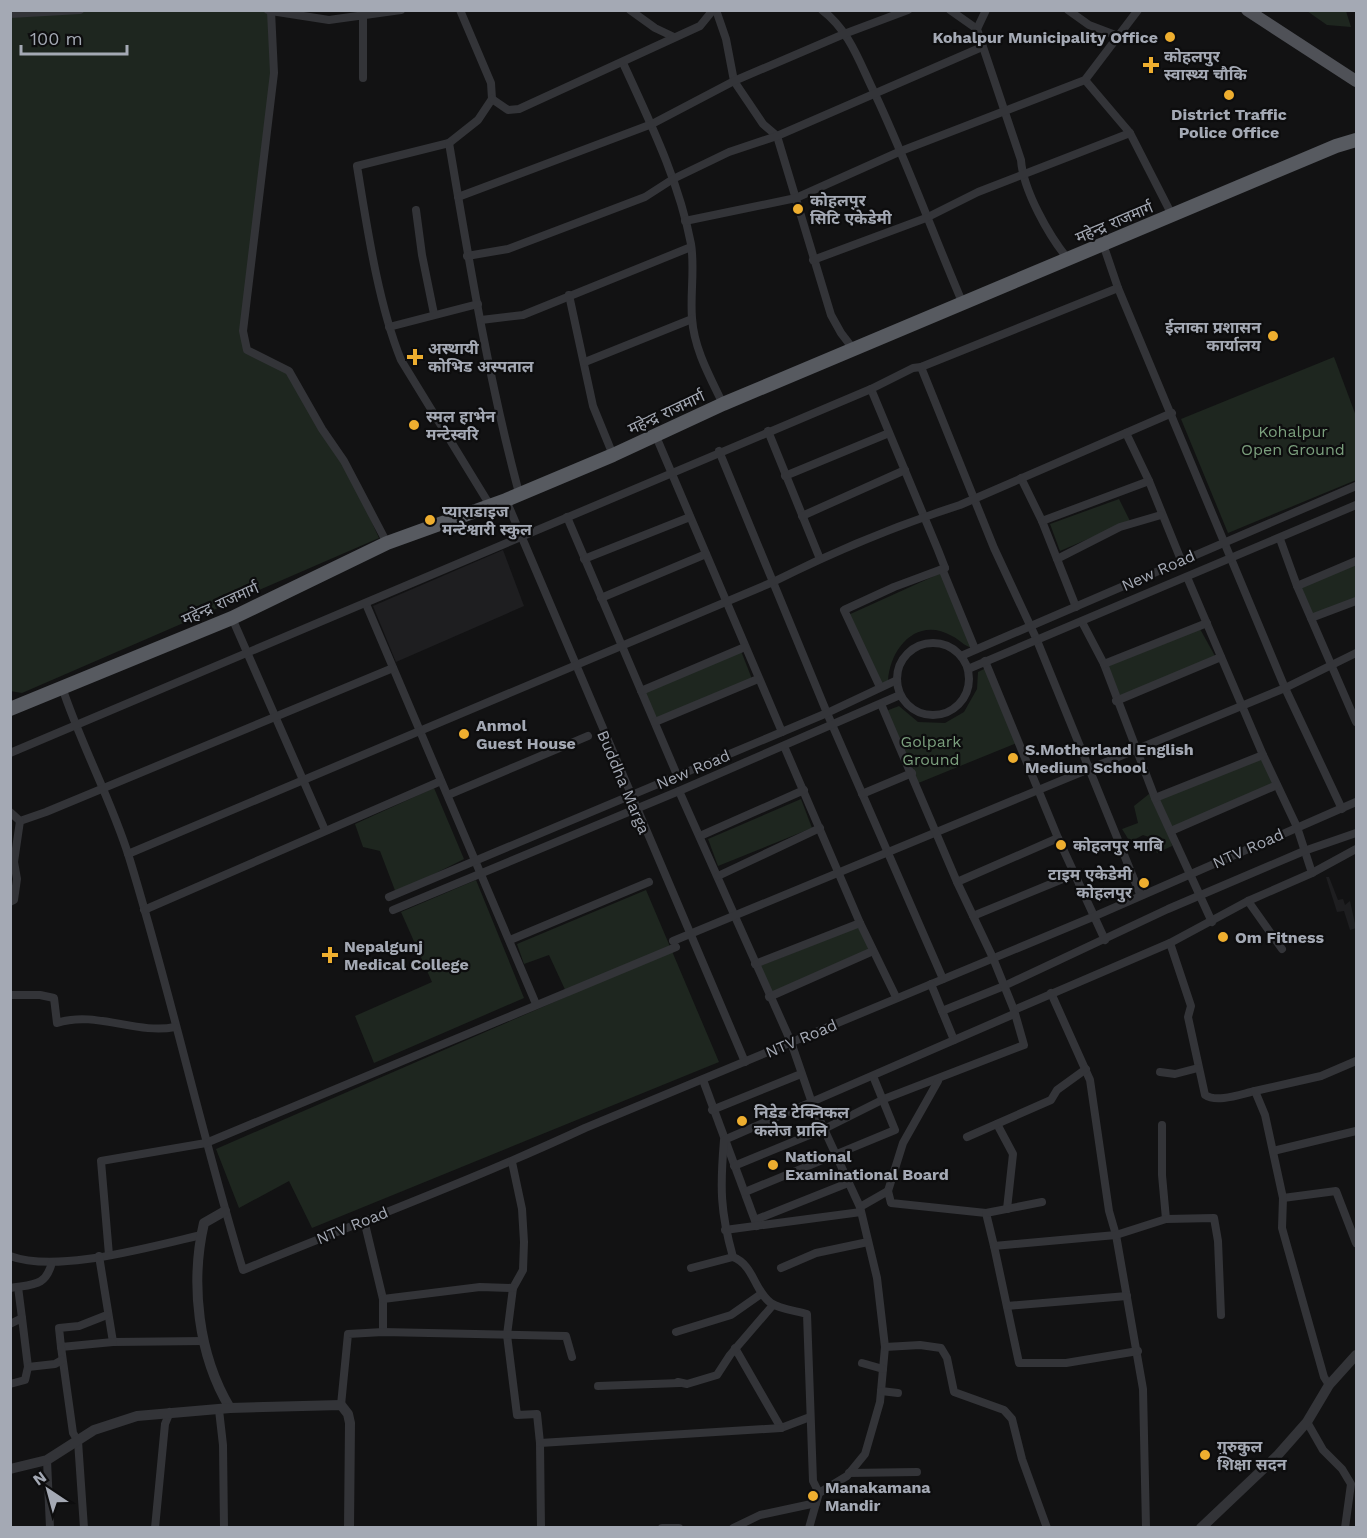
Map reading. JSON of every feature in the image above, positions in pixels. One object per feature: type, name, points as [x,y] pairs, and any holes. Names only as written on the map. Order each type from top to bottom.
[{"type":"highway","points":[[1336,146],[1356,130]]},
{"type":"highway","points":[[1336,146],[1356,140]]},
{"type":"highway","name":"महेन्द्र राजमार्ग","points":[[11,708],[232,618],[387,543],[506,501],[519,493],[613,456],[655,434],[723,404],[1336,146]]},
{"type":"main road","points":[[1247,10],[1356,81]]},
{"type":"street","points":[[10,14],[80,10]]},
{"type":"street","points":[[387,543],[344,461],[322,429],[290,371],[247,350],[243,331],[274,73],[270,11],[329,20],[363,12],[373,15],[401,10]]},
{"type":"street","points":[[460,10],[490,83],[492,99],[478,120],[448,143],[357,166],[368,232],[389,327],[401,360],[490,507]]},
{"type":"street","points":[[630,10],[655,28],[674,37]]},
{"type":"street","points":[[492,99],[508,110],[519,109],[700,26],[714,10],[726,39],[734,81],[763,124],[777,136],[831,315],[854,350]]},
{"type":"street","points":[[822,10],[832,13],[861,62],[901,151],[926,218],[963,304]]},
{"type":"street","points":[[458,197],[652,124],[734,81],[844,34],[908,10]]},
{"type":"street","points":[[950,10],[977,29],[1021,160],[1022,175],[1056,244],[1068,259]]},
{"type":"street","points":[[977,29],[986,10]]},
{"type":"street","points":[[1068,10],[1089,25],[1118,36]]},
{"type":"street","points":[[685,221],[796,198],[901,151],[1085,80],[1138,10]]},
{"type":"street","points":[[363,12],[363,78]]},
{"type":"street","points":[[467,256],[508,249],[645,197],[673,179],[729,152],[777,136],[982,47]]},
{"type":"street","points":[[623,63],[652,124],[673,179],[691,247],[692,320],[698,350],[723,404]]},
{"type":"street","points":[[1085,80],[1130,134],[1172,215]]},
{"type":"street","points":[[813,260],[926,218],[978,192],[1130,134]]},
{"type":"street","points":[[448,143],[486,358],[519,493]]},
{"type":"street","points":[[416,210],[434,314]]},
{"type":"street","points":[[1104,244],[1118,288],[1285,688],[1342,809]]},
{"type":"street","points":[[481,320],[523,315],[691,247]]},
{"type":"street","points":[[10,753],[871,389],[913,368],[921,368],[1118,288]]},
{"type":"street","points":[[569,295],[593,406],[613,456]]},
{"type":"street","points":[[389,327],[478,304]]},
{"type":"street","points":[[585,362],[692,320]]},
{"type":"street","points":[[921,368],[994,548],[1032,627],[1140,894]]},
{"type":"street","points":[[871,389],[945,568],[943,571],[975,649]]},
{"type":"street","points":[[128,854],[418,729],[727,599],[773,582],[820,559],[974,498],[1172,413]]},
{"type":"street","points":[[768,431],[820,559]]},
{"type":"street","points":[[785,476],[889,433]]},
{"type":"street","points":[[1126,433],[1149,481],[1181,560]]},
{"type":"street","points":[[655,434],[782,732]]},
{"type":"street","points":[[719,452],[826,713],[943,979]]},
{"type":"street","points":[[802,516],[905,470]]},
{"type":"street","points":[[1021,478],[1042,521],[1076,607]]},
{"type":"street","points":[[1042,521],[1149,481]]},
{"type":"street","name":"New Road","points":[[961,656],[1356,486]]},
{"type":"street","name":"Buddha Marga","points":[[506,501],[688,934],[745,1062]]},
{"type":"street","name":"New Road","points":[[968,669],[1036,638],[1082,622],[1356,505]]},
{"type":"street","points":[[1057,559],[1120,527],[1161,515]]},
{"type":"street","points":[[567,517],[678,775]]},
{"type":"street","points":[[584,559],[690,517]]},
{"type":"street","points":[[1280,539],[1297,586],[1354,711],[1356,722]]},
{"type":"street","points":[[601,598],[706,554]]},
{"type":"street","points":[[1297,586],[1356,561]]},
{"type":"street","points":[[880,687],[844,610],[894,587],[945,568]]},
{"type":"street","points":[[1187,577],[1263,755],[1297,827],[1312,873]]},
{"type":"street","points":[[1311,618],[1356,601]]},
{"type":"street","points":[[366,604],[536,1004]]},
{"type":"street","points":[[232,618],[325,830]]},
{"type":"street","points":[[1082,622],[1104,664],[1116,701],[1137,748],[1155,798],[1192,874],[1212,922]]},
{"type":"street","points":[[1104,664],[1207,623]]},
{"type":"street","points":[[935,643],[953,649],[961,656],[968,669],[968,690],[960,703],[949,712],[935,716],[921,714],[909,706],[900,695],[897,680],[902,661],[916,647],[935,643]]},
{"type":"street","points":[[641,691],[745,647]]},
{"type":"street","points":[[109,1255],[101,1161],[206,1143],[675,944],[688,934],[841,874],[936,832],[1285,688],[1356,653]]},
{"type":"street","points":[[1116,701],[1221,657]]},
{"type":"street","points":[[985,660],[1058,838],[1105,940]]},
{"type":"street","points":[[20,821],[102,790],[393,668]]},
{"type":"street","points":[[655,722],[758,679]]},
{"type":"street","name":"New Road","points":[[389,897],[782,732],[897,680]]},
{"type":"street","points":[[62,687],[75,725],[128,854],[225,1211],[204,1223],[199,1308],[204,1341],[224,1409],[224,1527]]},
{"type":"street","name":"New Road","points":[[393,910],[679,791],[900,695]]},
{"type":"street","points":[[734,1166],[824,1129],[884,1099],[1024,1045],[993,958],[957,882],[881,704]]},
{"type":"street","points":[[448,795],[588,736]]},
{"type":"street","points":[[784,746],[841,874],[860,923],[896,997]]},
{"type":"street","points":[[1155,798],[1263,755]]},
{"type":"street","points":[[861,794],[912,773]]},
{"type":"street","points":[[144,910],[441,781]]},
{"type":"street","points":[[1171,831],[1277,785]]},
{"type":"street","points":[[700,836],[804,790]]},
{"type":"street","points":[[679,791],[791,1042],[812,1103],[861,1210],[877,1278],[885,1347],[881,1391],[866,1454],[849,1473],[819,1493],[808,1527]]},
{"type":"street","name":"NTV Road","points":[[225,1211],[243,1270],[512,1162],[585,1128],[1095,916],[1140,894],[1192,874],[1356,802]]},
{"type":"street","points":[[10,812],[20,821]]},
{"type":"street","points":[[10,902],[14,900],[17,879],[14,861],[20,821]]},
{"type":"street","points":[[718,876],[820,828]]},
{"type":"street","points":[[942,1011],[1004,986],[1076,950],[1105,940],[1202,896],[1356,833]]},
{"type":"street","points":[[957,882],[1058,838]]},
{"type":"street","points":[[724,1140],[954,1040],[1051,993],[1170,943],[1248,901],[1312,873],[1356,849]]},
{"type":"street","points":[[1305,854],[1323,867]]},
{"type":"street","points":[[973,916],[1075,874]]},
{"type":"street","points":[[510,940],[649,882]]},
{"type":"street","points":[[1248,901],[1282,949]]},
{"type":"street","points":[[756,964],[860,923]]},
{"type":"street","points":[[1170,943],[1191,1006],[1188,1017],[1198,1068],[1205,1095],[1208,1098],[1255,1091],[1321,1076],[1356,1061]]},
{"type":"street","points":[[769,997],[873,951]]},
{"type":"street","points":[[931,984],[954,1040]]},
{"type":"street","points":[[1051,993],[1090,1080],[1109,1211],[1116,1234],[1143,1389],[1146,1527]]},
{"type":"street","points":[[10,995],[40,995],[54,998],[57,1023],[72,1018],[158,1028],[175,1027]]},
{"type":"street","points":[[1160,1072],[1175,1074],[1198,1068]]},
{"type":"street","points":[[967,1137],[1051,1100],[1057,1090],[1086,1069]]},
{"type":"street","points":[[712,1110],[801,1074]]},
{"type":"street","points":[[873,1076],[895,1130],[903,1143]]},
{"type":"street","points":[[703,1080],[712,1110],[757,1223]]},
{"type":"street","points":[[938,1080],[903,1143],[888,1191],[891,1203],[986,1213],[1042,1202]]},
{"type":"street","points":[[1255,1091],[1265,1114],[1283,1198],[1282,1228],[1324,1377],[1329,1385]]},
{"type":"street","points":[[998,1124],[1013,1154],[1007,1209]]},
{"type":"street","points":[[1162,1125],[1162,1175],[1166,1219]]},
{"type":"street","points":[[745,1192],[895,1130]]},
{"type":"street","points":[[1273,1151],[1356,1131]]},
{"type":"street","points":[[724,1140],[719,1191],[733,1257]]},
{"type":"street","points":[[512,1162],[522,1209],[524,1242],[523,1270],[513,1288],[507,1335],[517,1414],[537,1414],[542,1527]]},
{"type":"street","points":[[757,1223],[848,1183]]},
{"type":"street","points":[[726,1230],[757,1223],[861,1210],[888,1191]]},
{"type":"street","points":[[1283,1198],[1336,1191],[1356,1243]]},
{"type":"street","points":[[986,1213],[1019,1363],[1066,1363],[1138,1352]]},
{"type":"street","points":[[994,1245],[1116,1234],[1166,1219],[1214,1218],[1218,1241],[1221,1315]]},
{"type":"street","points":[[364,1221],[383,1299],[383,1332]]},
{"type":"street","points":[[10,1256],[52,1262],[109,1255],[202,1235]]},
{"type":"street","points":[[781,1268],[816,1253],[868,1242]]},
{"type":"street","points":[[99,1256],[113,1342]]},
{"type":"street","points":[[691,1268],[733,1257],[741,1260],[748,1268],[761,1294],[773,1305],[807,1314],[813,1481],[819,1493]]},
{"type":"street","points":[[10,1384],[25,1380],[28,1367],[22,1318],[14,1287],[43,1282],[49,1276],[52,1262]]},
{"type":"street","points":[[383,1299],[480,1287],[513,1288]]},
{"type":"street","points":[[676,1332],[731,1315],[761,1294]]},
{"type":"street","points":[[1007,1306],[1127,1296]]},
{"type":"street","points":[[598,1386],[668,1382],[687,1384],[717,1375],[735,1348],[773,1305]]},
{"type":"street","points":[[84,1527],[78,1441],[72,1433],[59,1328],[79,1326],[107,1315]]},
{"type":"street","points":[[10,1323],[22,1318]]},
{"type":"street","points":[[349,1527],[350,1423],[348,1414],[341,1405],[348,1334],[383,1332],[566,1336],[572,1357]]},
{"type":"street","points":[[61,1347],[113,1342],[204,1341]]},
{"type":"street","points":[[885,1347],[920,1345],[941,1348],[947,1358],[954,1392],[1004,1410],[1012,1419],[1022,1459],[1047,1527]]},
{"type":"street","points":[[735,1348],[780,1428]]},
{"type":"street","points":[[1201,1527],[1277,1456],[1307,1422],[1329,1385],[1356,1355]]},
{"type":"street","points":[[28,1367],[55,1364],[62,1359]]},
{"type":"street","points":[[862,1363],[883,1369]]},
{"type":"street","points":[[678,1382],[687,1384]]},
{"type":"street","points":[[881,1391],[898,1393]]},
{"type":"street","points":[[10,1468],[47,1460],[94,1430],[114,1423],[170,1412],[341,1405]]},
{"type":"street","points":[[155,1527],[165,1424],[170,1412]]},
{"type":"street","points":[[540,1443],[780,1428],[810,1418]]},
{"type":"street","points":[[1307,1422],[1323,1450],[1342,1469],[1351,1484],[1353,1492],[1345,1527]]},
{"type":"street","points":[[47,1460],[50,1527]]},
{"type":"street","points":[[849,1473],[917,1472]]},
{"type":"street","points":[[733,1527],[760,1515],[816,1503]]},
{"type":"street","points":[[662,1527],[679,1527]]},
{"type":"shaded area","points":[[503,550],[524,606],[396,662],[373,606]]},
{"type":"shaded area","points":[[1326,877],[1329,877],[1338,900],[1343,899],[1345,905],[1350,901],[1356,928],[1350,930],[1344,911],[1337,912]]},
{"type":"green space","points":[[80,10],[268,10],[274,73],[243,331],[247,350],[289,371],[344,461],[379,538],[22,693],[10,691],[10,14]]},
{"type":"green space","points":[[1307,11],[1346,11],[1351,27],[1327,25]]},
{"type":"green space","name":"Kohalpur Open Ground","points":[[1334,357],[1356,416],[1356,480],[1228,533],[1181,419]]},
{"type":"green space","points":[[1119,499],[1130,521],[1060,551],[1050,524]]},
{"type":"green space","points":[[1356,561],[1356,601],[1311,618],[1297,586]]},
{"type":"green space","points":[[941,573],[972,648],[939,631],[928,630],[917,633],[900,647],[894,657],[888,681],[879,685],[846,616]]},
{"type":"green space","points":[[1200,629],[1215,656],[1120,696],[1108,666]]},
{"type":"green space","points":[[741,651],[752,679],[656,719],[644,692]]},
{"type":"green space","name":"Golpark Ground","points":[[986,668],[1019,742],[916,784],[886,711],[899,706],[918,722],[945,723],[964,712],[977,689],[978,672]]},
{"type":"green space","points":[[1262,757],[1275,784],[1173,830],[1158,798]]},
{"type":"green space","points":[[434,788],[464,859],[396,893],[380,851],[363,847],[355,824]]},
{"type":"green space","points":[[1149,794],[1164,819],[1172,846],[1157,853],[1149,837],[1143,835],[1130,842],[1122,829],[1138,823],[1134,806]]},
{"type":"green space","points":[[801,799],[812,828],[718,866],[708,839]]},
{"type":"green space","points":[[476,880],[524,998],[374,1063],[355,1016],[432,982],[401,912]]},
{"type":"green space","points":[[646,890],[719,1062],[312,1228],[289,1181],[239,1208],[216,1149],[568,996],[549,955],[524,964],[517,944]]},
{"type":"green space","points":[[858,927],[869,949],[770,993],[760,966]]},
{"type":"place","name":"Kohalpur Municipality Office","points":[[1170,37]]},
{"type":"place","name":"कोहलपुर स्वास्थ्य चौकि","points":[[1151,65]]},
{"type":"place","name":"District Traffic Police Office","points":[[1229,95]]},
{"type":"place","name":"कोहलपुर सिटि एकेडेमी","points":[[798,209]]},
{"type":"place","name":"ईलाका प्रशासन कार्यालय","points":[[1273,336]]},
{"type":"place","name":"अस्थायी कोभिड अस्पताल","points":[[415,357]]},
{"type":"place","name":"स्मल हाभेन मन्टेस्वरि","points":[[414,425]]},
{"type":"place","name":"प्याराडाइज मन्टेश्वारी स्कुल","points":[[430,520]]},
{"type":"place","name":"Anmol Guest House","points":[[464,734]]},
{"type":"place","name":"S.Motherland English Medium School","points":[[1013,758]]},
{"type":"place","name":"कोहलपुर माबि","points":[[1061,845]]},
{"type":"place","name":"टाइम एकेडेमी कोहलपुर","points":[[1144,883]]},
{"type":"place","name":"Om Fitness","points":[[1223,937]]},
{"type":"place","name":"Nepalgunj Medical College","points":[[330,955]]},
{"type":"place","name":"निडेड टेक्निकल कलेज प्रालि","points":[[742,1121]]},
{"type":"place","name":"National Examinational Board","points":[[773,1165]]},
{"type":"place","name":"गुरुकुल शिक्षा सदन","points":[[1205,1455]]},
{"type":"place","name":"Manakamana Mandir","points":[[813,1496]]}]
